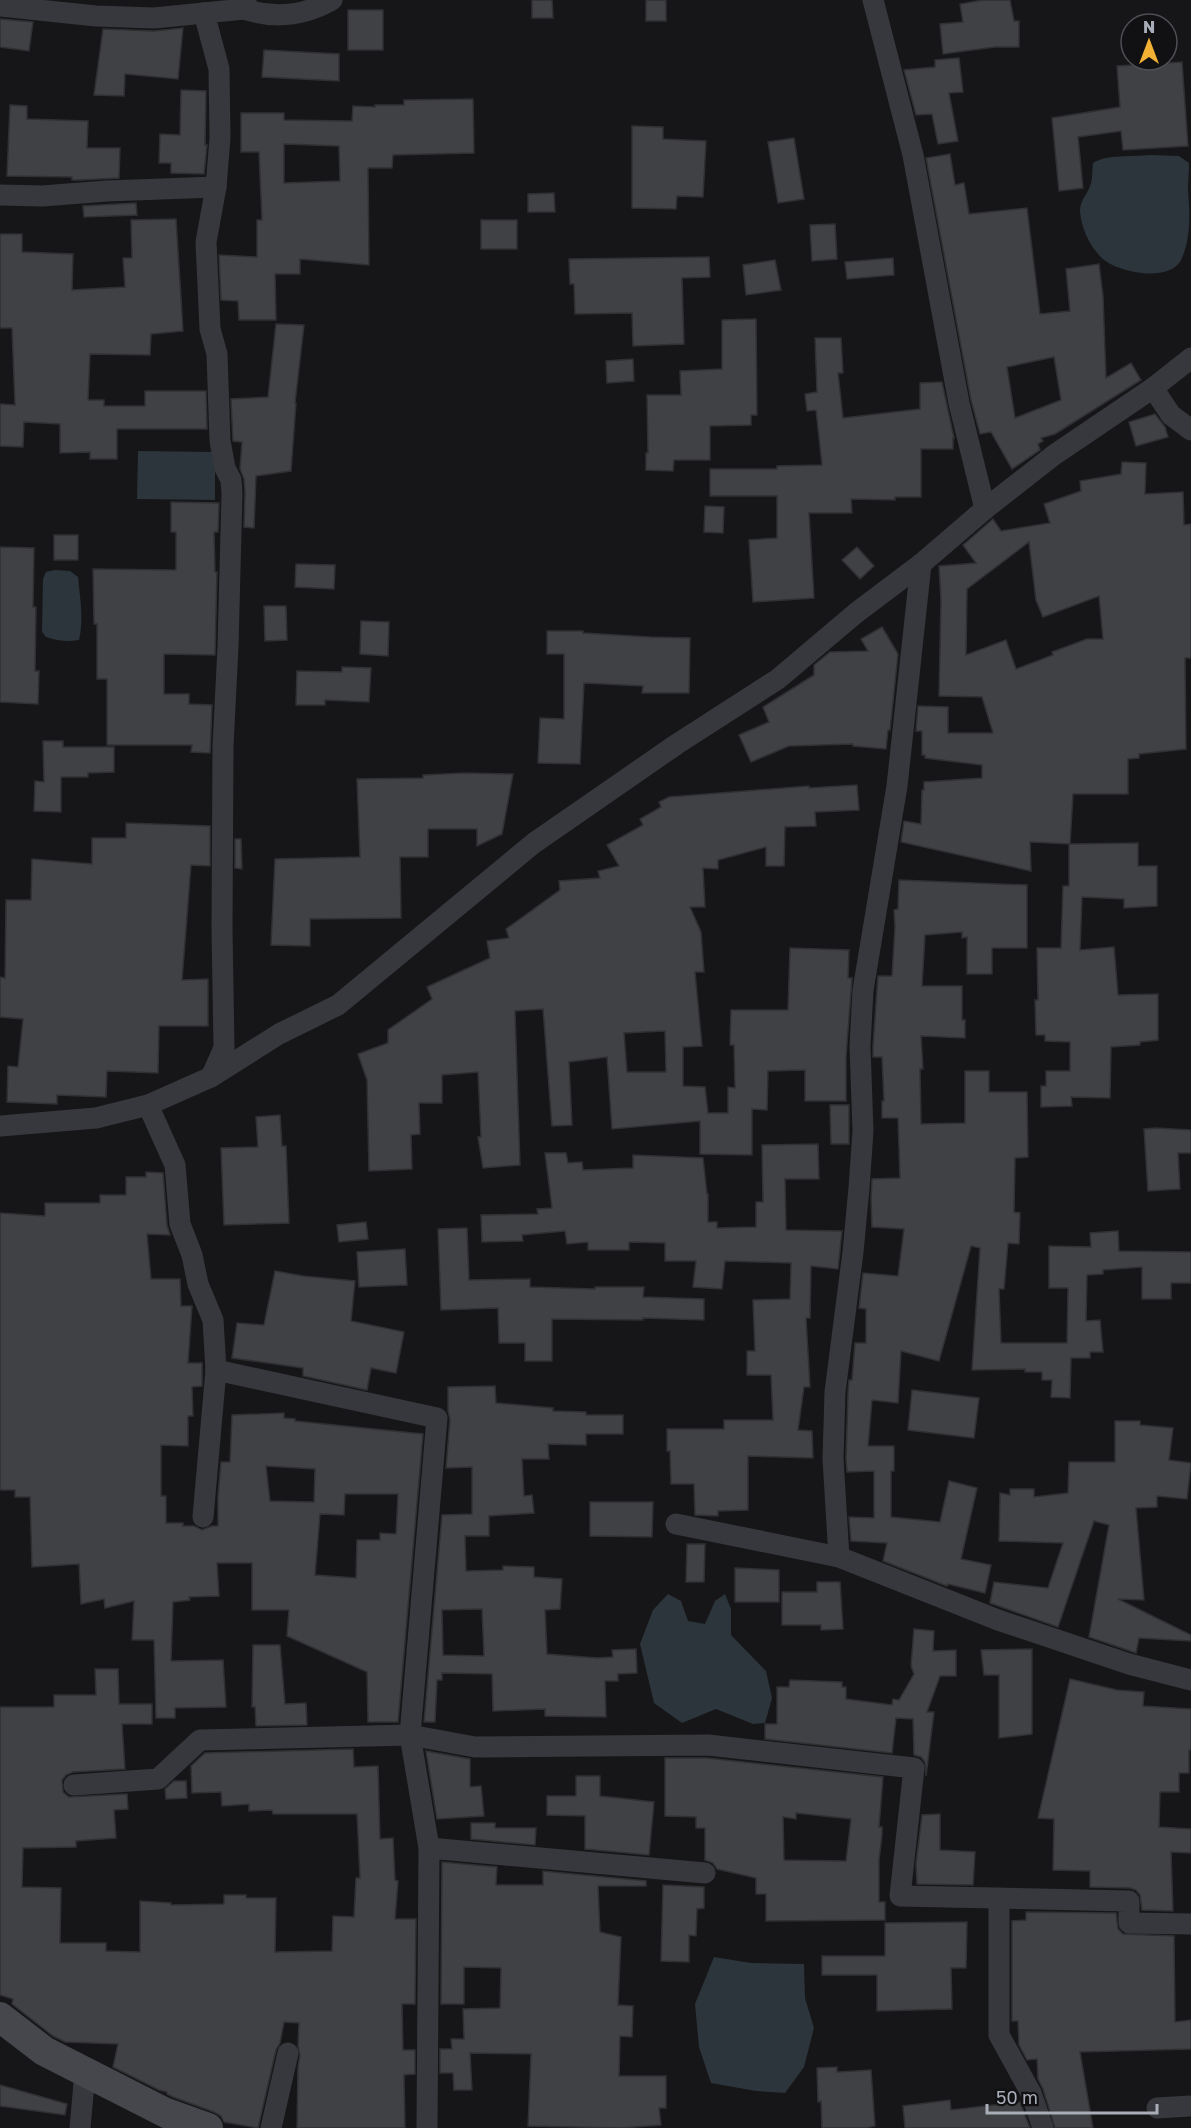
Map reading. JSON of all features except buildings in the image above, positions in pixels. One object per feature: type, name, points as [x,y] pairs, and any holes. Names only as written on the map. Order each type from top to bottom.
[{"type":"street","points":[[0,6],[96,16],[154,18],[204,13],[245,5],[257,13],[292,15],[314,10],[332,0]]},
{"type":"street","points":[[873,0],[913,155],[959,403],[985,509]]},
{"type":"street","points":[[204,13],[219,69],[220,138],[216,187],[206,242],[210,329],[217,354],[220,441],[225,468],[231,480],[232,493],[223,757],[224,1048],[211,1077]]},
{"type":"street","points":[[0,195],[42,196],[216,187]]},
{"type":"street","points":[[0,1126],[96,1118],[148,1105],[211,1077],[279,1034],[338,1005],[534,843],[677,744],[778,679],[1054,455],[1153,388],[1191,358]]},
{"type":"street","points":[[1153,388],[1171,415],[1191,430]]},
{"type":"street","points":[[839,1557],[832,1459],[835,1403],[859,1188],[863,1131],[860,1046],[863,990],[897,786],[921,564]]},
{"type":"street","points":[[148,1105],[176,1165],[180,1224],[192,1255],[198,1284],[213,1320],[216,1370],[203,1517]]},
{"type":"street","points":[[216,1370],[437,1418],[410,1735],[429,1848],[427,2128]]},
{"type":"street","points":[[676,1524],[839,1557],[998,1620],[1129,1664],[1191,1680]]},
{"type":"street","points":[[74,1785],[158,1779],[200,1740],[410,1735],[475,1747],[708,1745],[914,1768],[900,1896],[1129,1900],[1129,1923],[1191,1924]]},
{"type":"street","points":[[429,1848],[705,1873]]},
{"type":"street","points":[[999,1898],[999,2035],[1031,2093],[1043,2128]]},
{"type":"street","points":[[0,2018],[44,2051],[166,2113],[208,2128]]},
{"type":"street","points":[[271,2128],[288,2053]]},
{"type":"street","points":[[80,2128],[85,2072]]},
{"type":"street","points":[[1157,2108],[1191,2106]]},
{"type":"shaded area","points":[[1179,156],[1189,163],[1189,227],[1184,254],[1174,268],[1156,273],[1134,272],[1114,266],[1102,258],[1088,240],[1080,211],[1091,183],[1093,163],[1112,157]]},
{"type":"shaded area","points":[[138,451],[215,452],[215,500],[137,499]]},
{"type":"shaded area","points":[[70,571],[78,577],[81,601],[79,640],[55,639],[46,637],[42,632],[43,579],[46,572]]},
{"type":"shaded area","points":[[668,1594],[681,1601],[688,1621],[705,1624],[715,1601],[725,1594],[731,1609],[731,1635],[766,1671],[772,1698],[765,1723],[753,1724],[716,1709],[682,1723],[654,1703],[640,1644],[653,1610]]},
{"type":"shaded area","points":[[714,1957],[751,1963],[804,1964],[805,1998],[814,2028],[804,2067],[785,2093],[756,2091],[711,2083],[699,2047],[695,2004]]}]
